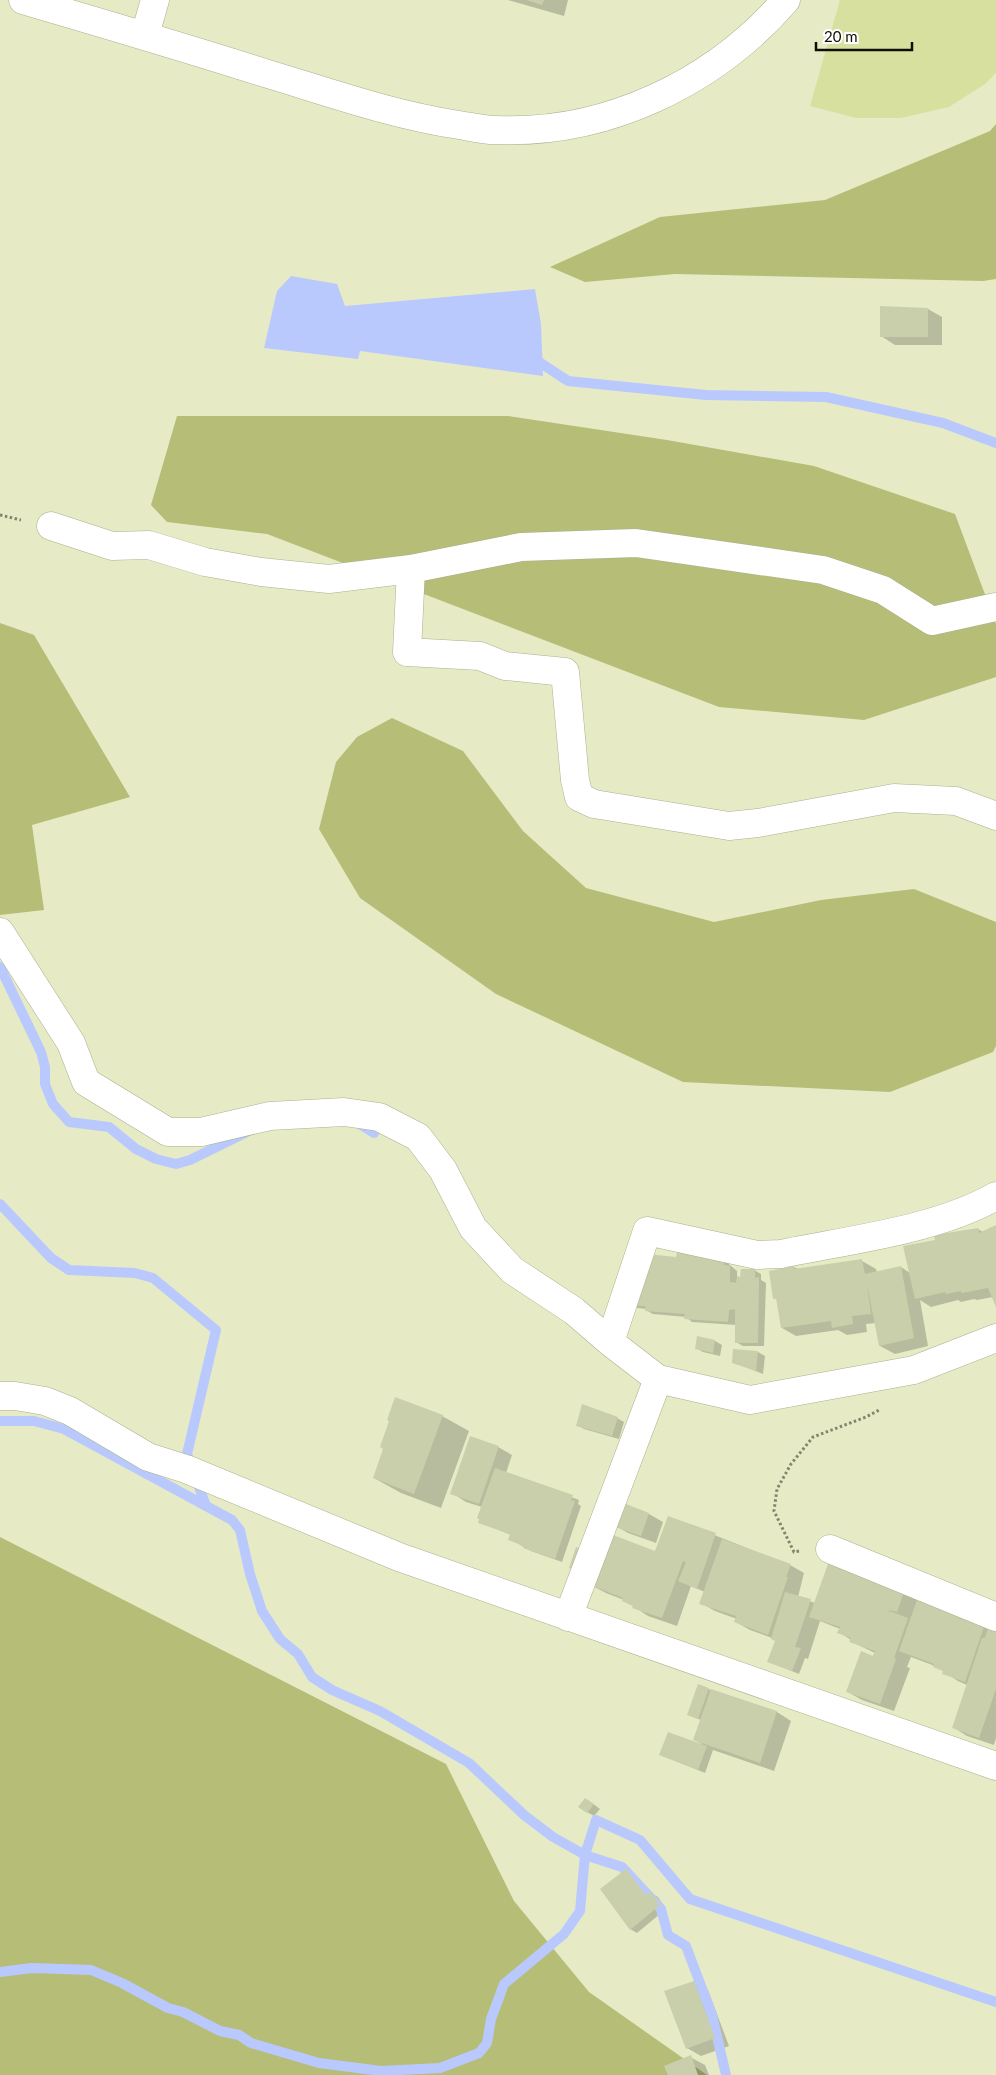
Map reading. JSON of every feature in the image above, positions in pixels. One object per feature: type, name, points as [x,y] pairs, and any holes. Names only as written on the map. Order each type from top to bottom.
[{"type":"street","points":[[23,0],[144,35],[396,113],[494,130],[538,130],[605,117],[675,89],[735,50],[766,24],[786,0]]},
{"type":"street","points":[[144,35],[155,0]]},
{"type":"street","points":[[51,526],[112,546],[149,545],[205,562],[261,572],[329,579],[411,569],[522,546],[636,543],[823,570],[883,590],[932,621],[996,607]]},
{"type":"street","points":[[411,569],[407,652],[480,656],[505,666],[565,672],[575,780],[579,797],[594,804],[729,826],[758,823],[894,798],[956,801],[996,816]]},
{"type":"street","points":[[0,932],[71,1043],[86,1082],[168,1132],[201,1132],[270,1116],[344,1112],[379,1117],[418,1137],[443,1170],[472,1228],[512,1270],[574,1311],[658,1379],[750,1400],[914,1370],[996,1338]]},
{"type":"street","points":[[610,1342],[647,1231],[757,1255],[781,1254],[922,1225],[981,1204],[996,1196]]},
{"type":"street","points":[[568,1617],[658,1379]]},
{"type":"street","points":[[0,1396],[15,1396],[45,1401],[70,1411],[148,1457],[193,1472],[399,1558],[996,1766]]},
{"type":"street","points":[[830,1549],[996,1617]]},
{"type":"path","points":[[830,1549],[825,1544],[794,1552],[774,1511],[777,1489],[791,1464],[813,1437],[866,1417],[882,1408]]},
{"type":"green space","points":[[840,0],[996,0],[996,73],[985,84],[949,107],[901,118],[856,118],[810,106]]},
{"type":"green space","points":[[996,124],[996,279],[983,281],[675,274],[585,282],[550,267],[660,217],[825,200],[990,131]]},
{"type":"green space","points":[[177,416],[508,416],[667,440],[814,466],[955,514],[996,624],[996,677],[864,720],[719,707],[267,534],[167,522],[151,505]]},
{"type":"green space","points":[[0,623],[34,635],[130,797],[32,825],[44,910],[0,915]]},
{"type":"green space","points":[[392,718],[463,751],[523,831],[586,888],[714,922],[821,900],[914,889],[996,922],[996,1046],[993,1052],[890,1092],[683,1082],[496,994],[360,898],[319,829],[336,762],[357,737]]},
{"type":"green space","points":[[0,1537],[446,1764],[514,1901],[589,1992],[707,2075],[0,2075]]},
{"type":"water","points":[[291,276],[337,284],[345,306],[535,289],[541,324],[543,376],[360,351],[358,359],[264,348],[277,291]]},
{"type":"building","points":[[526,0],[544,0],[542,5]]},
{"type":"building","points":[[880,306],[928,308],[928,337],[880,337]]},
{"type":"building","points":[[996,1225],[996,1307],[988,1288],[962,1293],[961,1291],[946,1294],[945,1292],[915,1299],[903,1246],[935,1240],[934,1235],[978,1228],[979,1233]]},
{"type":"building","points":[[678,1247],[726,1260],[724,1265],[730,1266],[730,1282],[736,1283],[737,1276],[740,1277],[741,1269],[755,1269],[755,1278],[759,1277],[758,1343],[735,1343],[735,1309],[729,1310],[728,1322],[684,1319],[685,1314],[645,1311],[645,1306],[630,1305],[647,1254],[676,1257]]},
{"type":"building","points":[[862,1259],[865,1274],[901,1266],[914,1338],[879,1346],[867,1284],[871,1314],[852,1316],[853,1324],[832,1328],[831,1321],[781,1328],[776,1298],[773,1299],[769,1271],[794,1266],[794,1269]]},
{"type":"building","points":[[697,1336],[715,1340],[713,1353],[695,1349]]},
{"type":"building","points":[[733,1349],[758,1351],[756,1371],[732,1363]]},
{"type":"building","points":[[395,1397],[443,1415],[414,1494],[373,1478],[383,1449],[380,1447]]},
{"type":"building","points":[[582,1404],[618,1417],[612,1436],[576,1426]]},
{"type":"building","points":[[470,1436],[499,1446],[479,1504],[450,1494]]},
{"type":"building","points":[[495,1468],[573,1495],[571,1500],[575,1501],[555,1559],[523,1548],[524,1546],[508,1540],[510,1534],[478,1523],[479,1519],[477,1518]]},
{"type":"building","points":[[621,1502],[649,1513],[641,1536],[612,1526]]},
{"type":"building","points":[[668,1516],[716,1533],[697,1589],[678,1581],[686,1562],[683,1561],[662,1618],[632,1608],[633,1606],[622,1601],[623,1598],[590,1585],[608,1533],[655,1551]]},
{"type":"building","points":[[722,1539],[791,1564],[768,1635],[734,1622],[736,1616],[699,1604]]},
{"type":"building","points":[[576,1547],[584,1550],[577,1571],[569,1568]]},
{"type":"building","points":[[828,1564],[857,1574],[907,1583],[897,1612],[889,1610],[884,1625],[889,1611],[908,1618],[880,1704],[846,1692],[861,1651],[873,1656],[875,1651],[849,1642],[851,1638],[837,1633],[840,1627],[809,1617]]},
{"type":"building","points":[[785,1592],[811,1599],[795,1647],[801,1648],[792,1671],[767,1662],[775,1641],[771,1639]]},
{"type":"building","points":[[917,1600],[986,1621],[965,1682],[942,1674],[943,1671],[933,1667],[934,1664],[899,1651]]},
{"type":"building","points":[[990,1622],[996,1624],[996,1689],[979,1738],[952,1728],[982,1638],[985,1638]]},
{"type":"building","points":[[698,1684],[709,1688],[698,1719],[687,1715]]},
{"type":"building","points":[[711,1689],[777,1711],[760,1763],[693,1740]]},
{"type":"building","points":[[668,1732],[707,1746],[698,1770],[659,1755]]},
{"type":"building","points":[[585,1798],[594,1804],[587,1813],[578,1807]]},
{"type":"building","points":[[626,1869],[646,1895],[651,1892],[660,1905],[630,1930],[600,1889]]},
{"type":"building","points":[[694,1981],[715,2038],[686,2049],[664,1991]]},
{"type":"building","points":[[691,2055],[698,2075],[668,2075],[664,2066]]},
{"type":"waterway","points":[[533,358],[568,381],[706,395],[826,397],[943,423],[996,443]]},
{"type":"waterway","points":[[0,967],[41,1052],[45,1067],[45,1084],[53,1104],[69,1122],[109,1127],[136,1149],[156,1159],[176,1164],[190,1160],[247,1132]]},
{"type":"waterway","points":[[358,1123],[374,1133]]},
{"type":"waterway","points":[[0,1204],[51,1258],[69,1270],[135,1273],[153,1278],[216,1330],[187,1454],[206,1506]]},
{"type":"waterway","points":[[0,1421],[34,1421],[64,1429],[232,1520],[240,1530],[250,1574],[262,1611],[280,1639],[298,1654],[312,1677],[332,1690],[380,1711],[469,1763],[524,1815],[553,1837],[585,1855],[596,1820],[640,1840],[690,1899],[996,2002]]},
{"type":"waterway","points":[[0,1972],[32,1968],[91,1970],[220,2031],[239,2035],[251,2043],[319,2063],[381,2071],[440,2068],[479,2053],[487,2043],[491,2019],[504,1984],[564,1934],[580,1911],[585,1855],[622,1867],[661,1909],[668,1935],[686,1946],[712,2015],[726,2075]]}]
